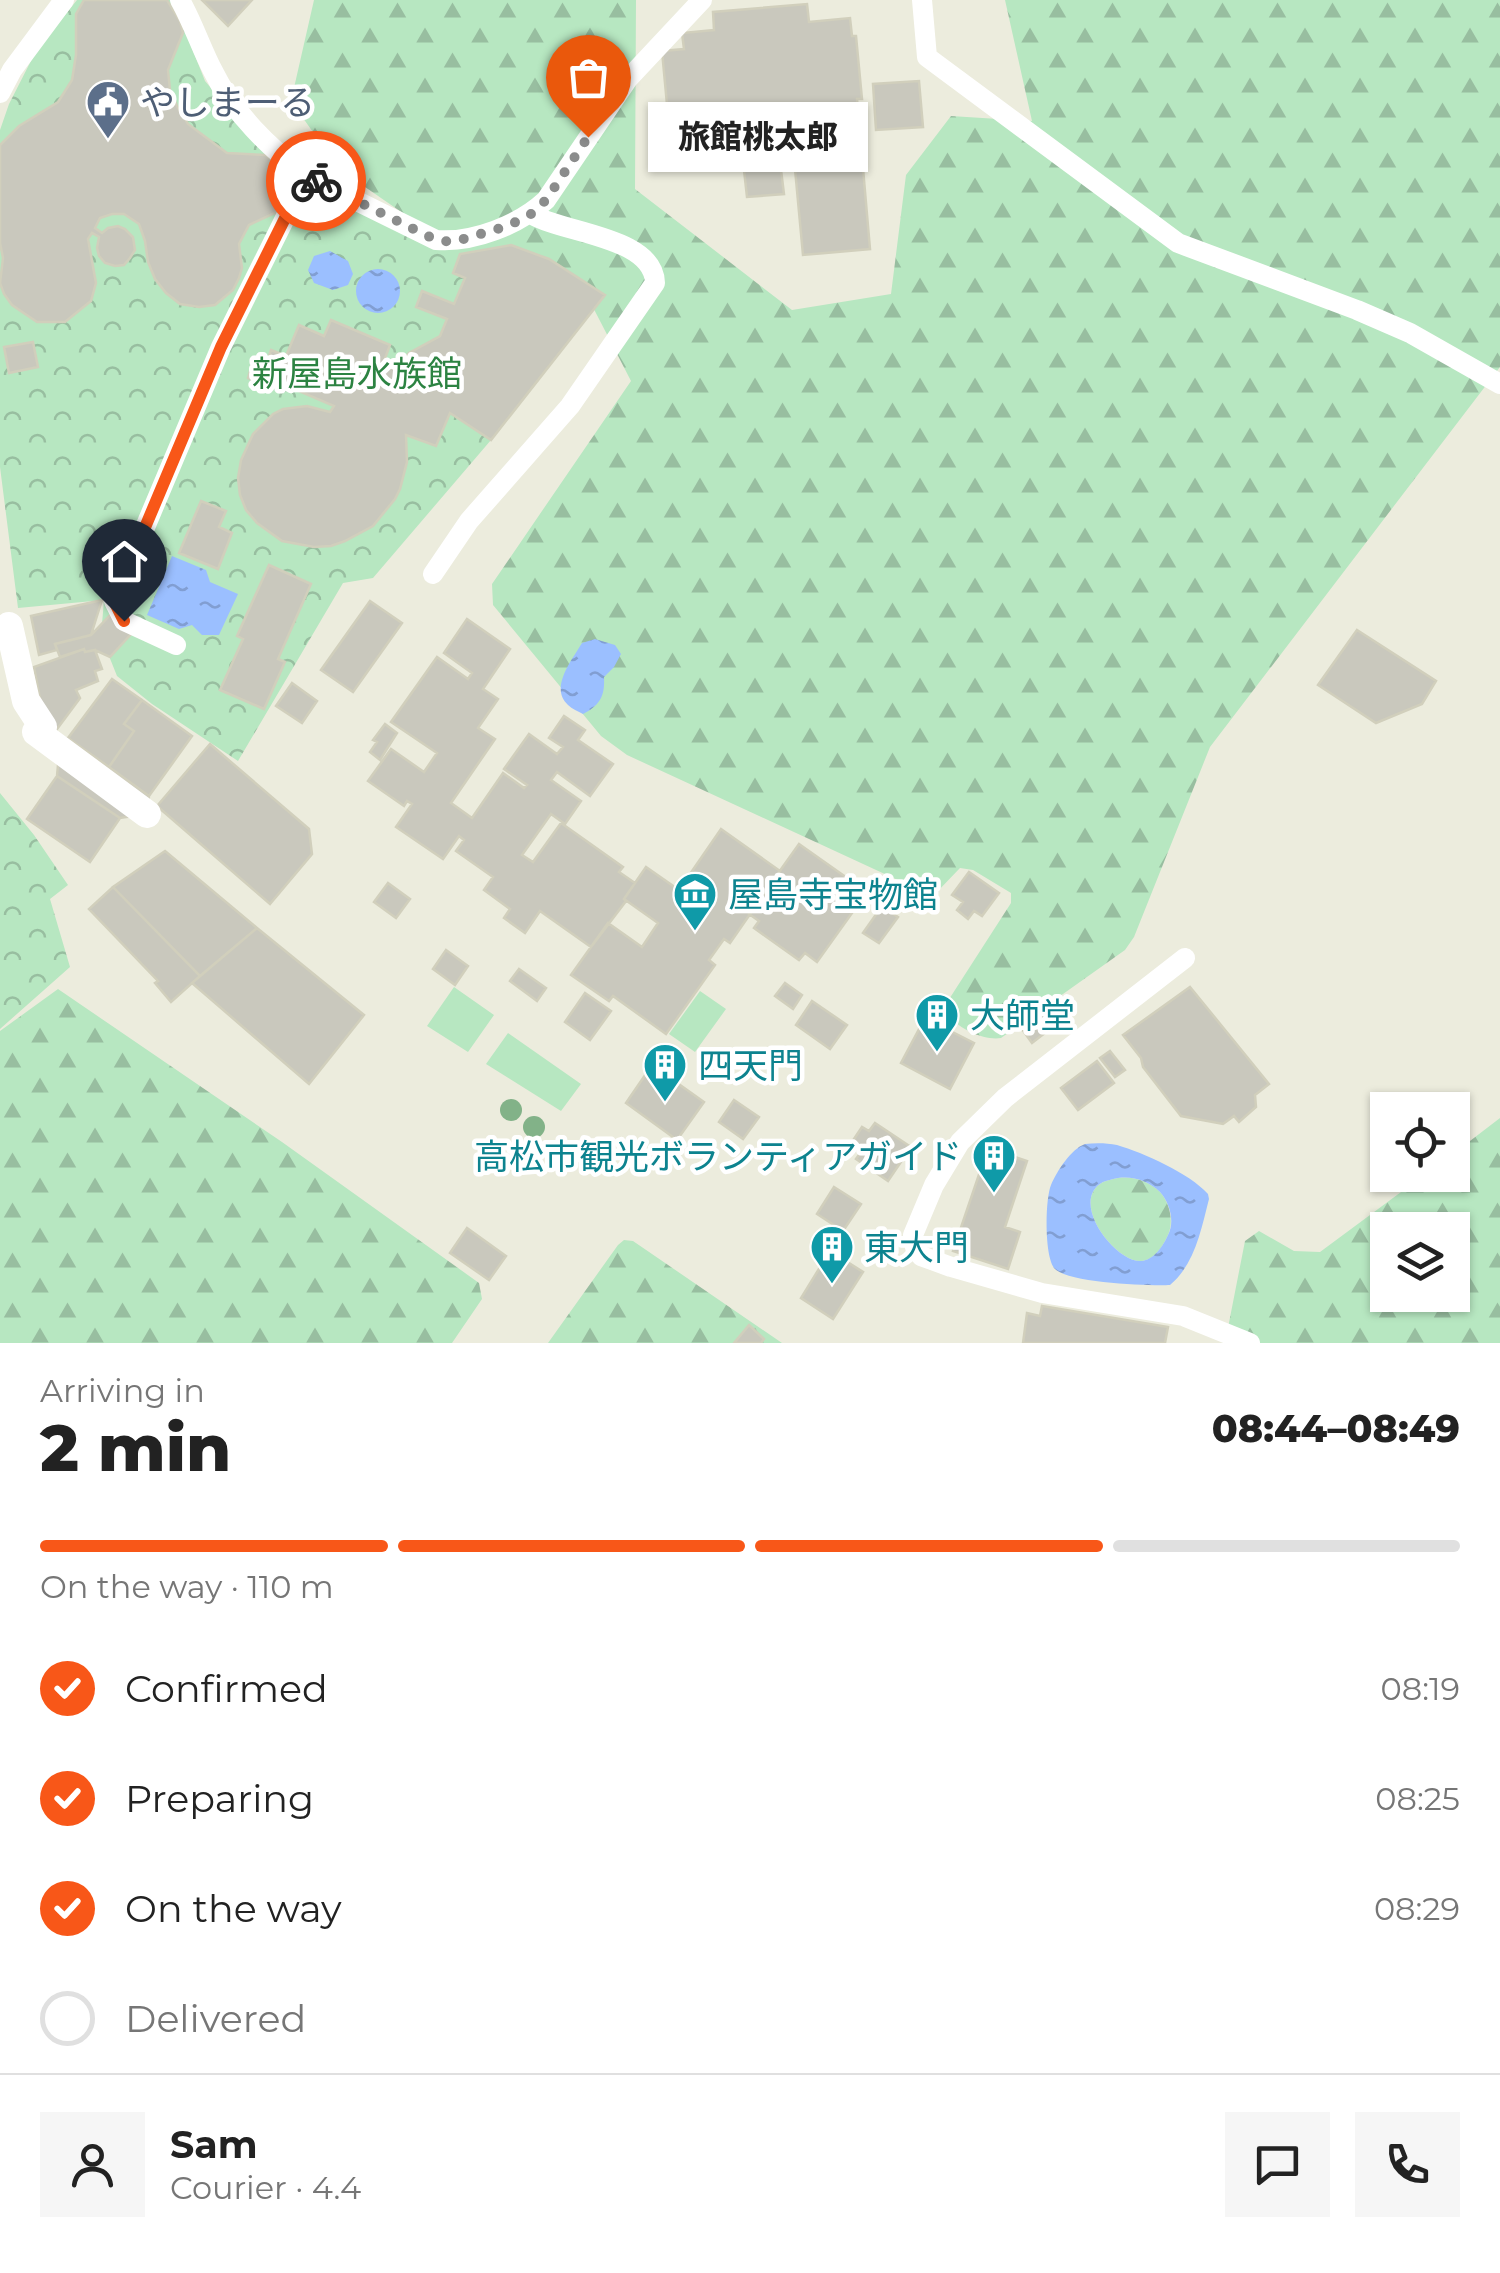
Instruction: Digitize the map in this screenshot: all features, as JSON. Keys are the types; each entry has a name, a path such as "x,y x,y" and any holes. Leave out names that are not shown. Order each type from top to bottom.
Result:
{"street":[{"path":"9,626 26,701 42,727 36,732 148,814"}],"lane":[{"path":"0,94 12,70 64,0"},
{"path":"180,0 232,104 267,143 306,176 436,240 453,242 508,226 531,214 546,200 628,79 702,0"},
{"path":"922,0 928,56 1178,244 1410,333 1500,384"},
{"path":"176,645 124,621 114,601 221,347 306,176"},
{"path":"433,574 469,520 570,406 655,283 650,266 630,250 531,214"},
{"path":"1185,958 978,1122 960,1142 934,1185 914,1235 915,1247 922,1256 950,1267 1042,1292 1183,1316 1250,1343"}],"green space":[{"name":"新屋島水族館","path":"77,0 173,0 205,81 262,148 300,180 297,186 311,193 321,191 439,250 493,238 549,259 605,295 491,440 373,578 343,583 238,761 117,676 101,636 104,600 18,608 0,467 0,130 36,51"},
{"path":"314,0 636,0 635,189 792,310 891,294 906,175 951,116 1032,121 1005,0 1500,0 1500,367 1210,747 1134,937 1125,950 1001,1038 976,1035 953,1020 944,1007 1011,903 1011,893 973,870 960,868 936,893 928,894 627,755 601,736 493,605 492,584 631,381 583,288 423,227 339,169 291,101"},
{"path":"0,793 68,885 50,899 70,967 0,1029"},
{"path":"454,987 494,1015 468,1052 427,1026"},
{"path":"58,989 479,1283 482,1299 452,1343 0,1343 0,1031"},
{"path":"700,991 726,1009 695,1052 669,1034"},
{"path":"508,1033 581,1084 561,1111 486,1064"},
{"path":"1500,1118 1500,1343 1225,1343 1245,1241 1259,1231 1294,1251 1320,1252 1370,1215 1370,1312 1470,1312 1470,1212 1374,1212 1401,1192 1470,1192 1470,1141"},
{"path":"1118,1178 1151,1185 1169,1207 1168,1235 1158,1252 1146,1260 1130,1259 1119,1252 1093,1216 1094,1191 1103,1182"},
{"path":"624,1240 633,1241 782,1343 548,1343"}],"water":[{"path":"330,251 348,261 353,274 348,285 333,290 314,283 308,270 314,256"},
{"path":"378,269 393,276 400,291 393,306 378,313 363,306 356,291 363,276"},
{"path":"172,556 206,570 210,582 238,594 219,635 202,635 192,625 179,629 147,615"},
{"path":"595,639 615,645 621,654 604,677 600,699 583,714 563,698 561,682 582,643"},
{"path":"1117,1145 1153,1158 1208,1194 1196,1246 1186,1267 1170,1285 1076,1278 1063,1274 1051,1263 1047,1241 1049,1192 1061,1167 1080,1147","holes":["1140,1180 1155,1188 1169,1207 1170,1230 1158,1252 1146,1260 1130,1259 1119,1252 1093,1216 1094,1191 1103,1182"]}],"building":[{"path":"84,0 167,0 183,33 168,70 170,90 188,124 227,153 266,155 285,172 289,189 279,211 249,225 239,244 239,278 233,290 215,305 180,304 166,293 148,262 139,224 124,214 100,218 95,228 102,233 118,226 125,229 133,237 135,250 124,265 105,263 97,248 99,237 92,233 88,239 96,283 91,301 65,322 37,322 12,305 4,294 0,283 0,145 19,126 58,102 72,80 76,14"},
{"path":"202,0 252,0 228,26"},
{"path":"807,4 809,22 850,18 852,36 856,36 862,99 857,99 870,249 803,255 795,169 781,170 784,194 747,197 742,152 672,158 662,51 684,49 682,33 714,30 713,12"},
{"path":"919,81 923,127 876,130 873,84"},
{"path":"511,245 549,259 605,295 491,440 450,413 436,446 406,435 407,462 395,499 373,526 331,546 282,541 257,523 246,510 238,478 253,434 283,409 307,406 330,412 334,406 276,381 271,389 248,378 252,364 265,368 271,350 286,356 299,325 324,336 331,320 390,345 384,361 397,367 409,353 440,336 447,319 416,307 422,291 454,304 465,278 453,273 460,254"},
{"path":"33,342 38,367 9,373 4,347"},
{"path":"201,501 226,511 219,527 232,533 218,569 179,553"},
{"path":"269,565 311,584 278,659 285,662 264,709 220,690 243,639 237,636"},
{"path":"102,600 91,635 55,644 57,650 39,655 31,616"},
{"path":"370,601 402,623 353,692 321,670"},
{"path":"113,612 133,632 110,657 84,649 60,657 55,644 91,635"},
{"path":"467,619 510,649 483,689 498,699 478,728 495,739 451,803 472,818 503,773 524,788 527,785 504,769 529,734 557,754 563,747 549,738 564,716 585,730 578,740 613,764 590,796 557,772 551,780 581,801 565,824 551,814 522,855 533,862 561,823 623,867 619,872 635,883 591,947 540,911 525,933 504,918 510,909 484,890 493,877 456,851 464,840 459,836 443,859 396,827 412,804 407,801 404,806 368,781 391,749 424,772 437,753 391,722 437,657 468,679 472,673 444,653"},
{"path":"1357,630 1436,681 1422,704 1376,723 1318,685"},
{"path":"84,649 95,650 102,669 95,671 98,681 76,690 80,698 57,729 41,704 34,667"},
{"path":"112,679 142,700 124,724 134,731 109,767 68,738"},
{"path":"292,683 317,701 302,723 276,706"},
{"path":"142,700 192,736 149,796 109,767 134,731 124,724"},
{"path":"385,724 397,733 380,760 370,752 377,742 373,740"},
{"path":"68,738 149,796 147,814 120,818 57,776 53,746"},
{"path":"210,744 309,829 312,854 270,904 157,806"},
{"path":"57,776 120,818 90,862 27,819"},
{"name":"屋島寺宝物館","path":"721,829 780,871 730,943 724,939 709,960 715,965 666,1034 613,996 609,1001 571,975 608,923 642,947 658,923 624,899 646,867 679,890"},
{"path":"799,844 867,892 817,962 805,953 799,960 754,928 759,921 749,914"},
{"path":"165,851 257,928 200,976 113,887"},
{"path":"969,872 999,893 982,916 974,911 968,919 957,910 963,902 952,895"},
{"path":"388,883 410,899 396,918 374,902"},
{"path":"113,887 200,976 171,1002 155,983 158,981 89,909"},
{"path":"882,906 898,917 879,943 863,933"},
{"path":"257,928 364,1015 309,1084 192,983"},
{"path":"446,950 468,966 455,985 433,969"},
{"path":"519,969 546,988 537,1001 510,981"},
{"path":"785,983 802,995 793,1009 775,996"},
{"path":"1190,987 1269,1084 1255,1095 1256,1107 1239,1122 1234,1116 1223,1124 1181,1116 1123,1035"},
{"path":"585,993 611,1011 590,1040 565,1022"},
{"path":"812,1001 847,1025 830,1049 796,1025"},
{"path":"1046,1004 1059,1022 1032,1043 1019,1025"},
{"name":"大師堂","path":"925,1018 974,1043 950,1089 901,1063"},
{"path":"1110,1051 1125,1070 1115,1077 1100,1058"},
{"path":"1097,1061 1114,1083 1078,1110 1061,1088"},
{"name":"四天門","path":"652,1065 704,1102 677,1140 626,1103"},
{"path":"734,1100 759,1117 743,1139 719,1122"},
{"path":"875,1123 911,1147 888,1181 856,1159 861,1152 850,1145 862,1127 869,1131"},
{"name":"高松市観光ボランティアガイド","path":"988,1148 1027,1161 1005,1227 1020,1232 1008,1269 953,1251"},
{"path":"834,1187 861,1204 843,1231 817,1214"},
{"path":"467,1228 506,1256 489,1280 450,1253"},
{"name":"東大門","path":"830,1251 863,1272 833,1319 801,1298"},
{"path":"1042,1306 1168,1327 1165,1343 1023,1343 1027,1313 1040,1316"},
{"path":"749,1325 764,1339 761,1343 734,1343"}],"way so far":[{"path":"316,181 436,240 453,242 508,226 531,214 546,200 588,137"}],"place":[{"name":"旅館桃太郎","path":"588,137"},
{"name":"やしまーる","path":"108,140"},
{"name":"屋島寺宝物館","path":"695,932"},
{"name":"大師堂","path":"937,1053"},
{"name":"四天門","path":"665,1103"},
{"name":"高松市観光ボランティアガイド","path":"994,1194"},
{"name":"東大門","path":"832,1285"}],"route":[{"path":"124,621 114,601 221,347 306,176 316,181"}]}
